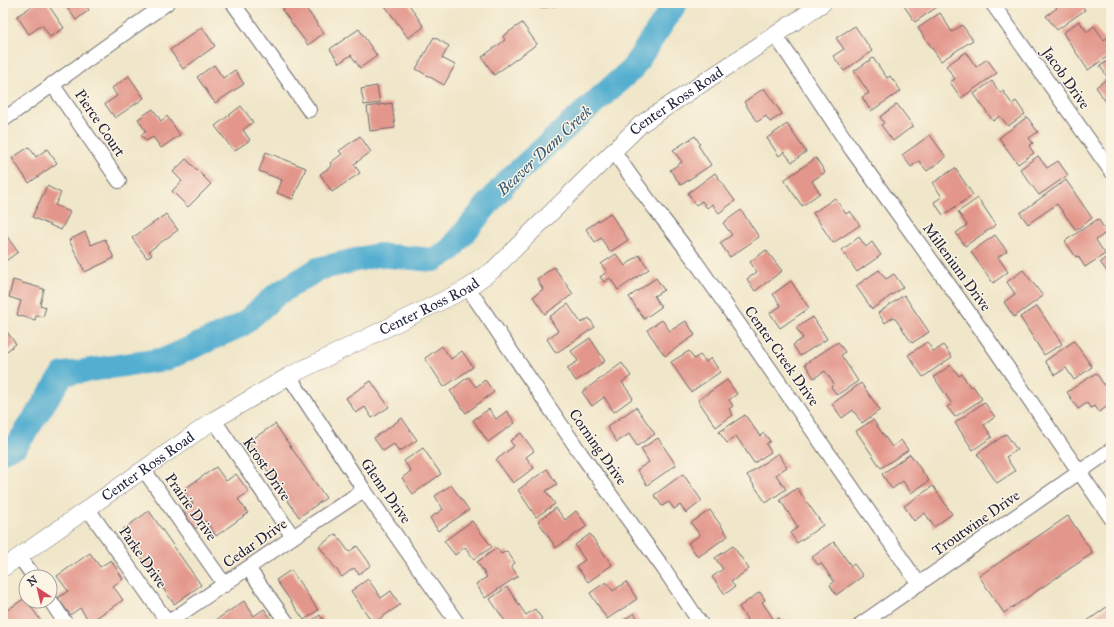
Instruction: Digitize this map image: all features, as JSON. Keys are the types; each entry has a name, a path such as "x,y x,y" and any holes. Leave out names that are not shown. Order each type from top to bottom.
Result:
{"street":[{"path":"3,120 167,3"},
{"path":"233,3 309,110"},
{"name":"Center Ross Road","path":"3,568 214,420 289,376 468,288 493,270 641,124 776,36 823,3"},
{"name":"Jacob Drive","path":"992,3 1111,171"},
{"name":"Millenium Drive","path":"776,36 852,150 985,335 1111,518"},
{"name":"Pierce Court","path":"52,84 119,181"},
{"name":"Center Creek Drive","path":"614,151 624,168 699,266 919,584"},
{"name":"Corning Drive","path":"468,288 581,454 701,624"},
{"name":"Glenn Drive","path":"289,376 364,490 458,624"},
{"name":"Krost Drive","path":"214,420 293,537"},
{"name":"Troutwine Drive","path":"861,624 1111,450"},
{"name":"Prairie Drive","path":"144,470 225,584"},
{"name":"Cedar Drive","path":"168,624 293,537 364,490"},
{"name":"Parke Drive","path":"88,509 168,624"},
{"path":"20,556 29,569"},
{"path":"248,568 288,624"},
{"path":"56,609 66,624"}],"building":[{"path":"37,3 47,3 64,28 50,37 42,25 29,34 17,16"},
{"path":"64,3 84,3 89,10 76,20"},
{"path":"291,3 302,3 324,33 308,45 282,10"},
{"path":"383,3 408,3 424,27 408,38"},
{"path":"540,3 561,3 561,5 540,8"},
{"path":"902,3 943,3 915,22"},
{"path":"1053,3 1080,3 1085,10 1057,30 1046,16 1057,8"},
{"path":"940,13 952,32 962,25 973,40 941,61 918,28"},
{"path":"1079,21 1087,32 1094,26 1104,40 1108,37 1111,42 1111,54 1088,70 1063,33"},
{"path":"522,23 537,44 494,75 482,57 505,40 503,36"},
{"path":"855,26 872,51 844,71 833,56 844,49 836,38"},
{"path":"202,27 215,46 183,69 170,50"},
{"path":"359,29 377,56 360,68 351,55 339,63 330,49"},
{"path":"434,37 449,46 442,58 455,65 444,85 416,69"},
{"path":"966,52 976,67 987,59 997,73 961,98 950,82 955,79 946,66"},
{"path":"873,58 887,78 890,76 901,91 871,111 862,97 869,93 854,71"},
{"path":"1111,59 1111,99 1106,102 1096,87 1108,78 1100,66"},
{"path":"214,65 223,78 235,70 244,84 215,103 197,77"},
{"path":"129,76 144,98 115,118 105,104 117,96 112,88"},
{"path":"992,81 1000,93 1003,91 1012,104 1016,101 1025,114 1008,126 1000,116 993,121 974,94"},
{"path":"377,86 380,103 364,105 361,89"},
{"path":"764,88 782,114 770,122 766,116 757,122 744,102"},
{"path":"392,103 395,128 370,131 367,107"},
{"path":"897,104 913,126 893,141 881,125 884,123 880,117"},
{"path":"241,106 253,122 243,130 250,140 234,151 215,126"},
{"path":"153,109 161,121 167,116 180,135 161,148 153,137 146,141 141,135 146,132 138,119"},
{"path":"1027,117 1038,132 1029,138 1033,143 1029,146 1034,153 1018,164 999,138"},
{"path":"787,124 806,152 792,162 784,152 779,156 767,138"},
{"path":"930,135 946,157 927,171 919,161 911,167 902,155"},
{"path":"360,136 371,152 354,164 360,173 332,192 320,174 332,166 330,163 342,154 339,151"},
{"path":"695,136 700,144 698,145 711,165 681,185 670,170 682,162 673,150"},
{"path":"29,147 36,157 47,149 57,163 29,183 12,158"},
{"path":"266,152 306,168 293,199 277,193 282,180 259,171"},
{"path":"1038,156 1047,168 1058,161 1068,175 1039,195 1020,169"},
{"path":"816,158 825,172 812,181 820,193 802,206 784,180"},
{"path":"186,159 211,184 188,207 172,191 182,181 173,172"},
{"path":"955,168 973,195 943,215 934,202 942,197 933,183"},
{"path":"715,173 735,201 719,213 712,204 707,208 702,201 696,205 688,193"},
{"path":"1066,180 1092,218 1076,230 1057,204 1028,224 1020,213"},
{"path":"47,186 61,193 55,205 70,212 61,230 32,217"},
{"path":"835,198 846,214 850,211 860,225 833,243 813,213"},
{"path":"978,198 996,225 965,246 956,233 967,225 958,212"},
{"path":"741,210 759,237 730,257 720,243 732,235 723,223"},
{"path":"610,213 628,240 610,252 601,238 595,242 586,229"},
{"path":"166,214 178,230 149,251 152,255 147,258 132,238"},
{"path":"1098,219 1107,232 1096,240 1105,254 1085,267 1065,241"},
{"path":"3,231 18,252 3,263"},
{"path":"85,232 91,245 105,239 114,258 85,272 69,240"},
{"path":"995,235 1007,251 998,257 1008,272 993,283 971,252"},
{"path":"859,237 866,247 872,242 881,255 857,272 842,250"},
{"path":"766,250 782,271 755,291 747,279 757,272 750,262"},
{"path":"616,254 625,266 639,255 649,269 618,290 610,278 604,282 600,277 607,272 601,264"},
{"path":"1111,254 1111,277 1100,262"},
{"path":"554,267 573,294 545,314 533,297 543,289 537,279"},
{"path":"879,270 886,279 894,274 903,287 872,309 856,286"},
{"path":"1023,270 1043,296 1014,317 1004,302 1015,294 1007,282"},
{"path":"656,278 664,290 654,296 661,307 644,319 629,297"},
{"path":"13,280 44,289 40,305 46,307 43,317 36,315 35,320 17,315 21,301 9,297"},
{"path":"791,281 809,308 780,328 770,313 781,306 773,294"},
{"path":"904,295 929,332 912,343 894,317 885,323 878,313"},
{"path":"568,304 581,323 589,318 595,327 556,353 547,339 558,331 549,317"},
{"path":"1037,306 1062,344 1044,355 1020,317"},
{"path":"813,317 827,339 800,356 793,345 803,338 796,328"},
{"path":"662,320 670,331 686,321 695,335 665,356 647,330"},
{"path":"4,328 16,344 3,354 3,329"},
{"path":"590,338 605,361 576,381 567,368 578,361 571,351"},
{"path":"1074,341 1092,367 1074,380 1066,368 1055,375 1045,361"},
{"path":"838,342 845,352 841,355 858,381 837,395 831,387 834,384 825,371 814,378 805,364"},
{"path":"927,342 934,352 943,345 952,357 923,377 908,355"},
{"path":"442,346 451,359 462,351 473,367 444,387 425,358"},
{"path":"689,351 694,359 700,355 706,362 711,358 720,372 691,392 671,362"},
{"path":"622,363 631,376 622,382 633,398 614,412 604,397 592,406 582,392"},
{"path":"951,365 959,376 962,374 970,387 973,386 982,399 955,417 947,407 952,404 934,377"},
{"path":"1096,373 1111,395 1111,404 1099,412 1095,406 1090,408 1087,403 1078,409 1067,392"},
{"path":"468,377 476,387 485,380 494,392 466,413 450,391"},
{"path":"727,380 737,394 729,400 733,406 729,409 733,415 716,427 698,400"},
{"path":"371,381 389,407 372,418 365,407 356,413 346,398"},
{"path":"861,383 880,410 862,423 853,410 842,418 832,404"},
{"path":"984,402 995,417 984,425 992,437 973,450 955,423"},
{"path":"636,407 655,434 637,446 629,434 617,442 607,427"},
{"path":"489,409 496,419 507,411 515,423 488,442 473,420"},
{"path":"745,415 760,436 764,433 770,441 766,444 771,452 754,463 736,436 727,443 719,432"},
{"path":"402,418 417,440 399,452 394,444 383,451 374,438"},
{"path":"873,420 892,447 901,440 908,450 881,468 856,431"},
{"path":"275,424 326,498 299,517 248,442"},
{"path":"521,433 534,451 526,457 534,468 513,483 496,460 514,446 510,441"},
{"path":"1006,434 1017,450 1006,457 1015,471 997,483 977,454"},
{"path":"658,438 676,465 647,485 637,470 649,462 641,449"},
{"path":"423,448 441,474 413,494 402,478 411,471 404,461"},
{"path":"778,453 787,467 776,475 786,489 766,503 747,475"},
{"path":"910,454 929,481 911,493 903,481 892,489 882,474"},
{"path":"216,467 226,481 236,474 249,492 238,499 248,513 216,536 206,521 195,529 183,511 193,504 183,490"},
{"path":"547,469 557,484 546,491 555,504 536,517 518,490"},
{"path":"683,474 702,501 686,513 680,505 674,509 669,502 662,506 654,495"},
{"path":"451,485 469,510 438,531 430,518 443,509 435,496"},
{"path":"933,486 952,514 934,527 925,513 914,521 904,506"},
{"path":"797,488 823,525 797,543 790,533 798,527 780,500"},
{"path":"556,508 565,520 576,511 587,526 556,548 538,521"},
{"path":"710,510 728,536 698,557 688,543 700,535 691,523"},
{"path":"149,511 201,585 174,604 122,530"},
{"path":"1068,516 1093,553 1004,613 979,576"},
{"path":"472,521 492,547 474,559 465,547 455,555 444,541"},
{"path":"336,534 349,552 357,546 371,565 359,574 354,568 342,577 319,546"},
{"path":"590,534 612,565 588,582 576,566 585,560 575,545"},
{"path":"834,542 851,566 854,564 863,576 836,595 830,585 834,582 821,563 818,565 812,557"},
{"path":"733,546 749,569 731,582 735,587 725,594 712,577 723,569 715,558"},
{"path":"497,548 501,554 507,551 515,563 511,566 518,576 485,598 476,584 487,577 477,562"},
{"path":"90,553 100,567 111,560 123,579 113,586 123,600 90,622 80,608 70,615 58,598 68,591 58,575"},
{"path":"291,570 318,610 304,620 276,580"},
{"path":"368,579 381,598 391,591 400,605 373,623 351,591"},
{"path":"606,582 613,591 626,582 637,599 607,619 590,593"},
{"path":"507,587 526,615 535,609 542,619 534,624 507,624 490,599"},
{"path":"760,592 765,600 762,602 775,621 779,618 784,624 745,624 744,622 747,619 739,607"},
{"path":"244,601 254,616 264,609 275,624 210,624"},
{"path":"18,603 18,609 33,609 43,624 3,624 3,613"},
{"path":"1111,604 1111,622 1108,624 1083,624"},
{"path":"634,613 641,624 618,624"},
{"path":"320,615 326,624 306,624"}],"waterway":[{"name":"Beaver Dam Creek","path":"3,451 17,445 63,374 166,359 242,325 276,295 318,269 377,255 434,260 450,250 507,181 632,69 676,3"}]}
